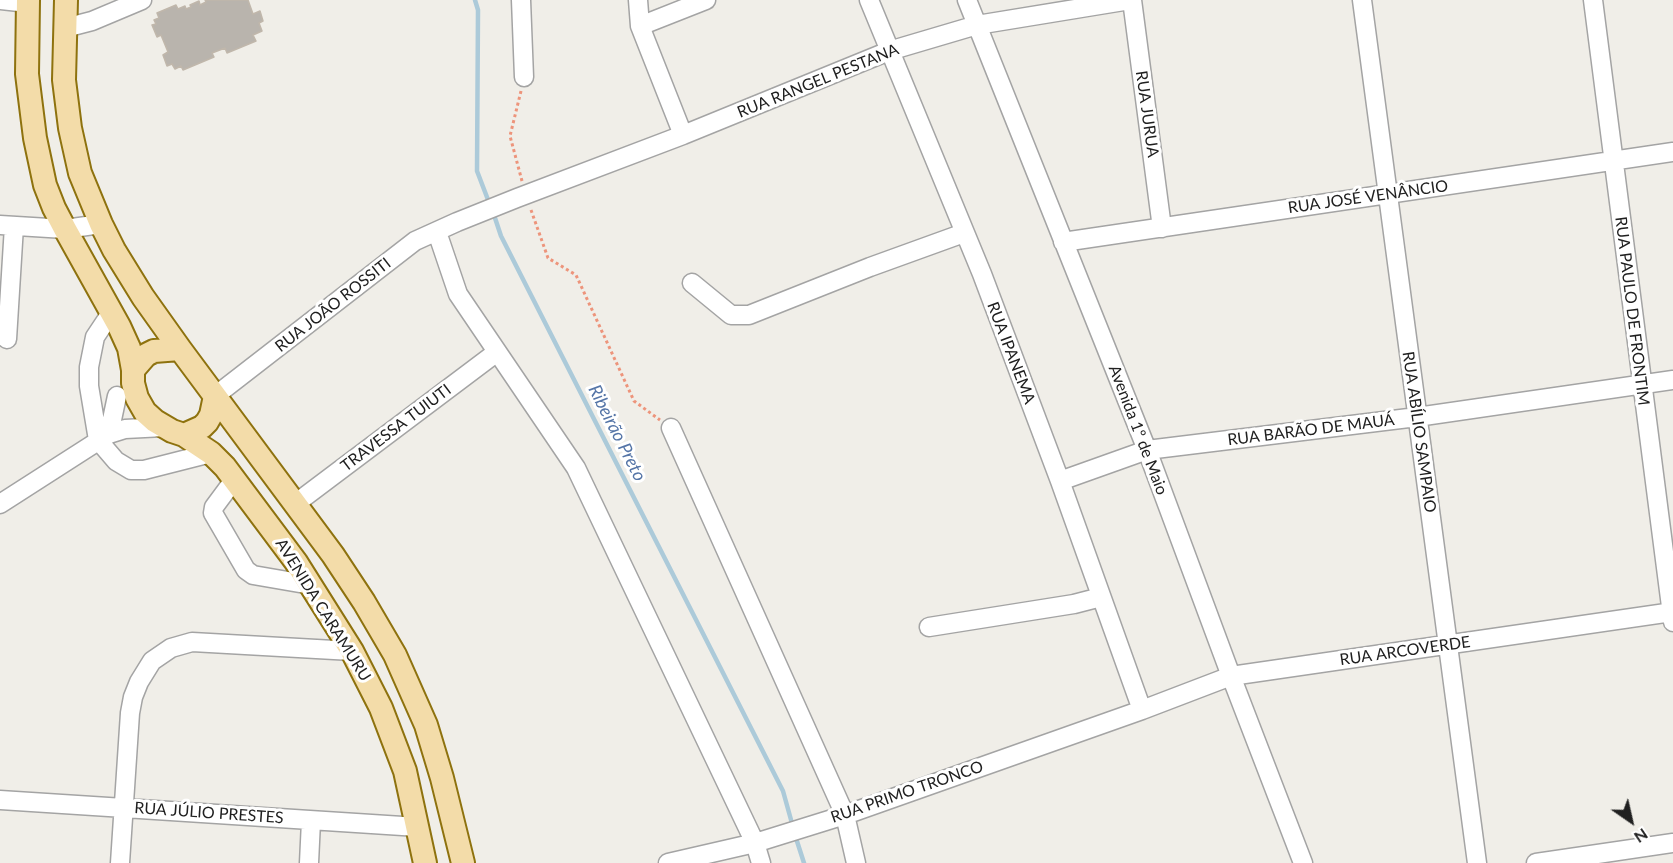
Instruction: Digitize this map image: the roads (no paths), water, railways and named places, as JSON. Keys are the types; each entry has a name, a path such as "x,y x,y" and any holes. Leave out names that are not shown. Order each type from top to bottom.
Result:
{"main road":[{"name":"AVENIDA CARAMURU","path":"66,0 64,80 70,128 80,173 101,224 143,297 333,555 395,655 426,725 464,863"},
{"name":"AVENIDA CARAMURU","path":"28,1 27,74 35,138 45,185 54,208 129,348 137,398 145,412 211,453 234,480 296,562 352,651 381,708 405,771 425,863"},
{"path":"133,370 146,355 154,351 180,349"},
{"path":"174,431 202,426 207,422 215,396"}],"street":[{"path":"1,0 28,1"},
{"path":"65,28 92,21 142,0"},
{"path":"521,0 524,78"},
{"path":"638,0 640,26 683,135"},
{"path":"640,26 706,0"},
{"name":"RUA IPANEMA","path":"869,0 982,274 1060,481 1142,710"},
{"name":"Avenida 1º de Maio","path":"967,0 1147,450 1303,863"},
{"name":"RUA RANGEL PESTANA","path":"457,222 683,135 889,51 977,25 1131,0"},
{"name":"RUA JURUA","path":"1131,0 1162,228"},
{"name":"RUA ABÍLIO SAMPAIO","path":"1362,0 1477,863"},
{"name":"RUA PAULO DE FRONTIM","path":"1593,0 1672,615"},
{"name":"RUA JOSÉ VENÂNCIO","path":"1063,242 1673,152"},
{"name":"RUA JOÃO ROSSITI","path":"215,396 415,241 457,222"},
{"path":"7,339 7,226 65,229 101,224"},
{"path":"436,232 458,294 576,468 763,841 761,863"},
{"path":"692,283 731,315 748,315 964,233"},
{"path":"111,313 95,337 89,367 89,386 104,437 116,461 131,470 144,470 211,453"},
{"name":"TRAVESSA TUIUTI","path":"295,504 497,352"},
{"name":"RUA BARÃO DE MAUÁ","path":"1060,481 1147,450 1417,417 1673,380"},
{"path":"104,437 117,396"},
{"path":"671,428 845,815 856,863"},
{"path":"0,504 104,437 125,429 174,431"},
{"path":"234,480 214,507 213,513 246,570 253,575 311,585"},
{"path":"929,627 1074,604 1101,597"},
{"name":"RUA ARCOVERDE","path":"1142,710 1231,676 1672,615"},
{"path":"120,863 130,713 139,682 152,661 171,648 192,642 352,651"},
{"name":"RUA PRIMO TRONCO","path":"669,863 763,841 845,815 1142,710"},
{"name":"RUA JÚLIO PRESTES","path":"0,801 418,827"},
{"path":"309,863 311,821"},
{"path":"1536,863 1673,843"}],"waterway":[{"name":"Ribeirão Preto","path":"475,0 478,10 477,171 490,205"},
{"name":"Ribeirão Preto","path":"493,212 501,236 783,791 793,827"},
{"name":"Ribeirão Preto","path":"795,835 804,863"}]}
